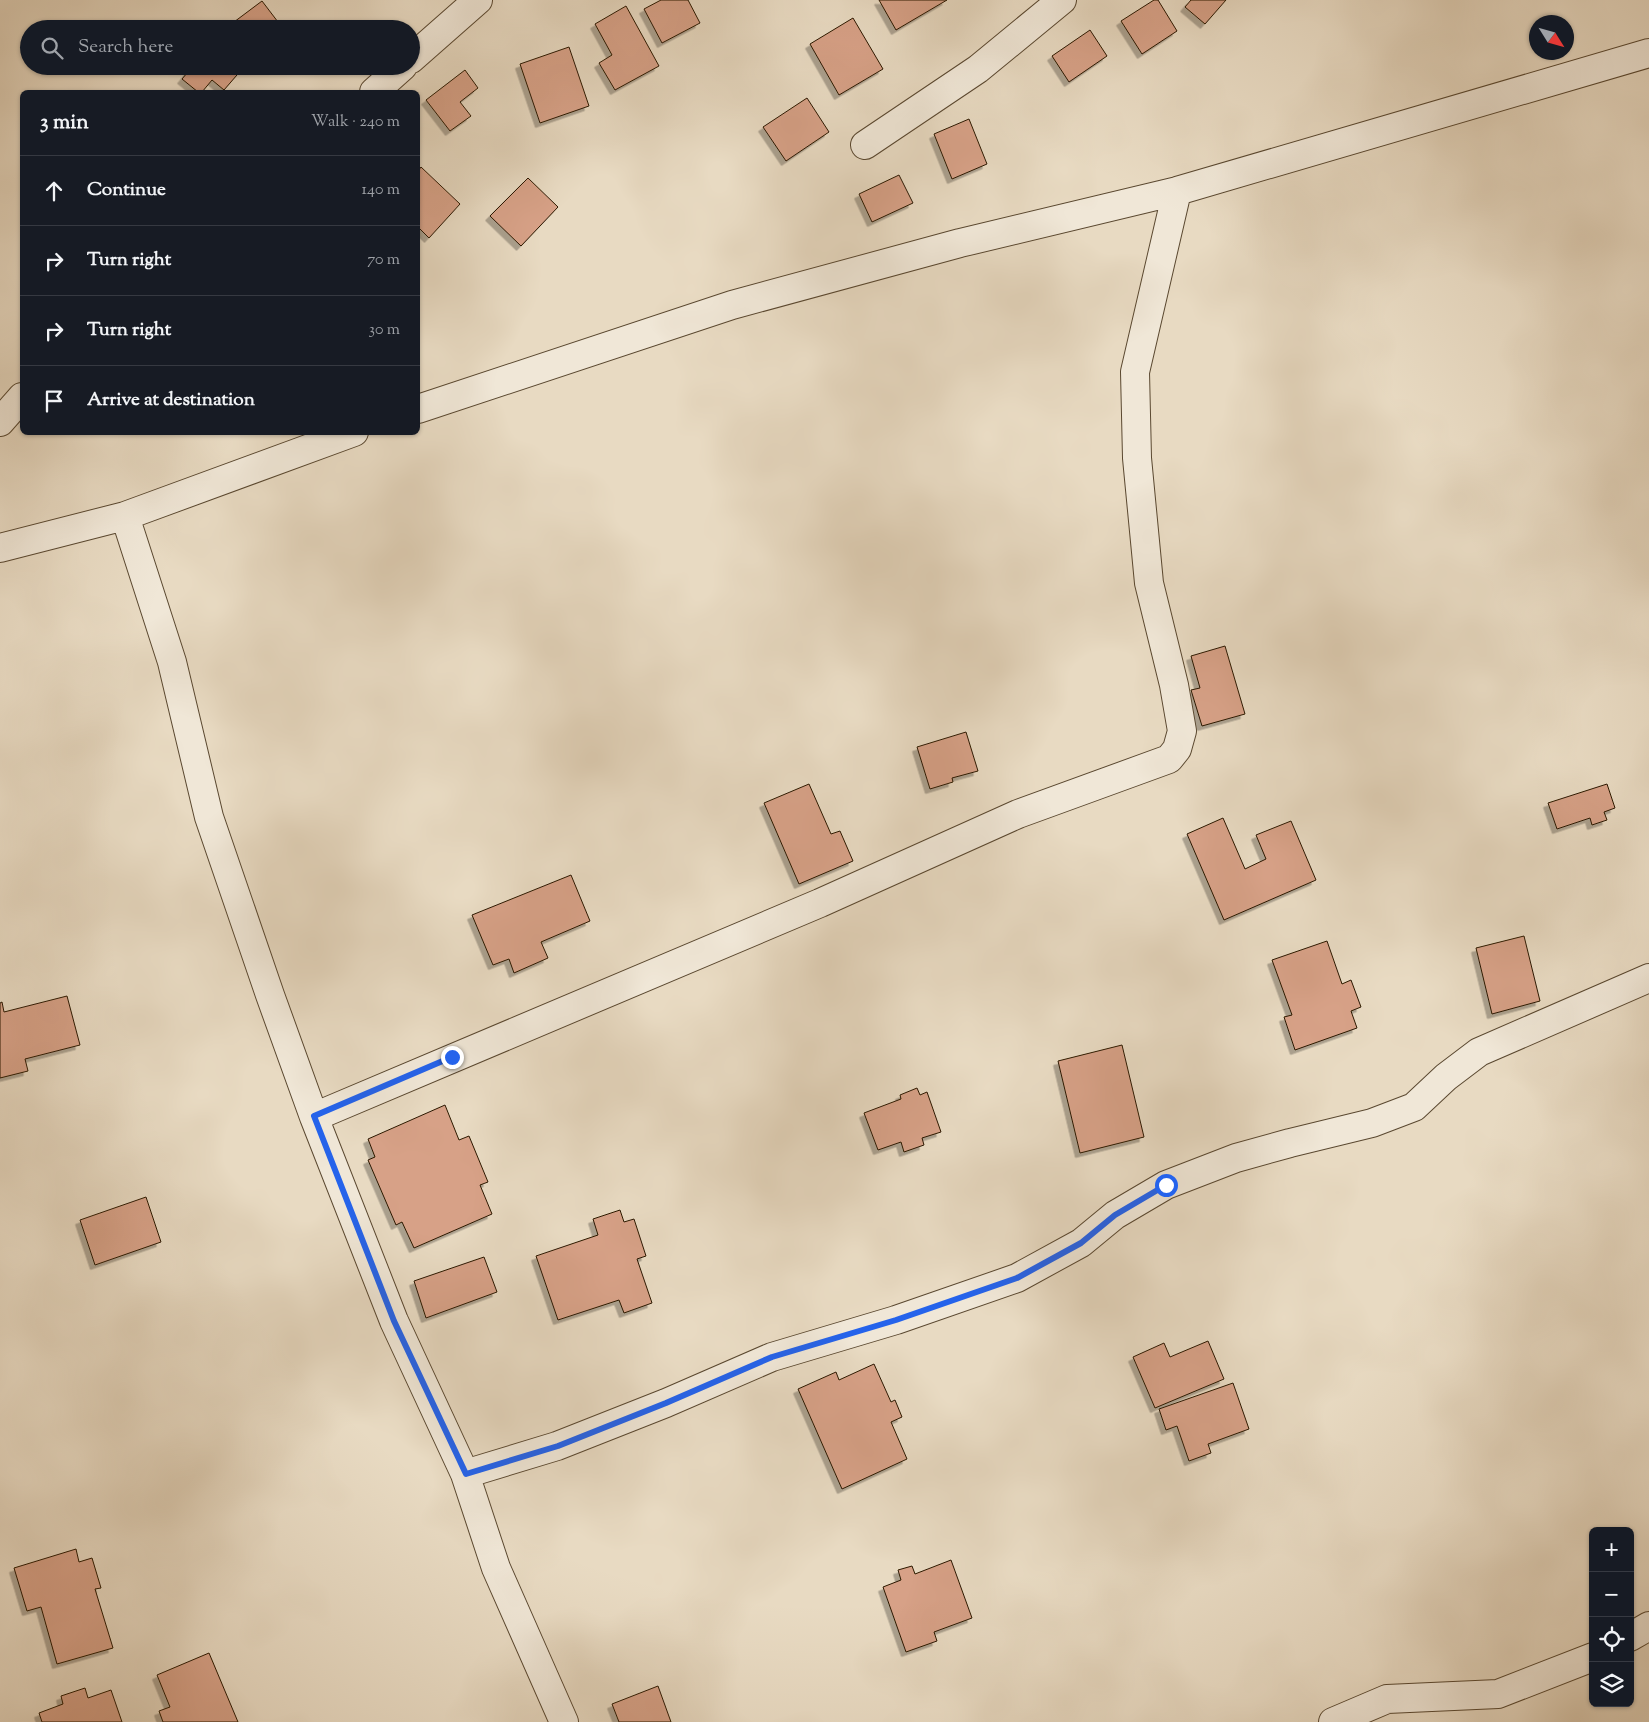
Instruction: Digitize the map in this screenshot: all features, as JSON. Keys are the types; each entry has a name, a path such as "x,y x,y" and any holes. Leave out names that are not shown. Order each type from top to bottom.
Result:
{"street":[{"path":"420,51 478,0"},
{"path":"865,145 978,69 1062,0"},
{"path":"420,408 732,305 960,243 1177,191 1649,52"},
{"path":"376,90 393,75"},
{"path":"314,1116 820,903 1018,814 1169,758 1177,749 1182,731 1174,686 1149,583 1137,458 1135,372 1177,191"},
{"path":"0,422 20,399"},
{"path":"0,548 125,516 346,435"},
{"path":"125,516 172,662 209,817 314,1116 394,1321 466,1474 496,1568 564,1722"},
{"path":"466,1474 558,1446 666,1403 772,1357 896,1320 1017,1278 1081,1243 1115,1215 1166,1185 1236,1158 1372,1123 1414,1107 1446,1077 1479,1052 1649,978"},
{"path":"1634,1635 1649,1626"},
{"path":"1333,1722 1387,1700 1498,1694 1589,1659"}],"building":[{"path":"661,0 688,0 700,23 662,43 644,9"},
{"path":"879,0 947,0 896,30"},
{"path":"1154,0 1158,0 1177,31 1142,54 1121,21"},
{"path":"1191,0 1226,0 1205,24 1185,7"},
{"path":"262,1 276,20 237,20"},
{"path":"626,6 659,66 615,90 599,63 612,55 595,24"},
{"path":"853,18 883,69 839,95 810,44"},
{"path":"1090,30 1107,56 1069,82 1052,56"},
{"path":"569,47 589,106 540,123 520,64"},
{"path":"465,70 478,88 460,102 471,116 450,131 426,100"},
{"path":"185,75 237,75 224,90 212,80 204,90 196,90 182,79"},
{"path":"807,98 829,132 786,161 763,127"},
{"path":"969,119 987,164 952,179 934,134"},
{"path":"421,167 460,204 429,238 420,229"},
{"path":"899,175 913,203 872,222 859,194"},
{"path":"528,178 558,207 521,246 490,216"},
{"path":"1225,646 1245,714 1202,726 1191,690 1200,688 1191,656"},
{"path":"966,732 978,771 952,778 953,782 930,789 917,747"},
{"path":"809,784 831,834 840,831 853,861 799,884 764,803"},
{"path":"1607,784 1615,808 1604,812 1607,820 1592,825 1590,818 1557,829 1548,803"},
{"path":"1223,818 1245,869 1266,859 1256,835 1291,821 1316,880 1224,920 1187,834"},
{"path":"571,875 590,921 541,942 548,958 514,973 509,959 493,965 472,915"},
{"path":"1524,936 1540,1001 1492,1014 1476,948"},
{"path":"1327,941 1342,984 1351,980 1361,1007 1351,1011 1357,1028 1295,1050 1284,1017 1292,1015 1272,960"},
{"path":"67,996 80,1045 25,1059 28,1071 0,1078 0,1003 2,1002 4,1012"},
{"path":"1122,1045 1144,1137 1080,1153 1058,1061"},
{"path":"917,1088 920,1095 927,1092 941,1132 922,1138 924,1145 904,1152 901,1142 878,1150 864,1113 901,1099 900,1095"},
{"path":"445,1105 459,1140 469,1136 488,1182 480,1185 492,1214 414,1248 402,1222 396,1225 368,1160 375,1157 368,1139"},
{"path":"146,1197 161,1242 95,1265 80,1220"},
{"path":"620,1210 624,1222 634,1219 646,1256 637,1259 652,1303 624,1313 619,1300 558,1320 536,1256 598,1235 593,1219"},
{"path":"484,1257 497,1292 426,1318 414,1281"},
{"path":"1208,1341 1224,1379 1155,1408 1133,1357 1164,1343 1170,1357"},
{"path":"874,1364 891,1402 895,1400 902,1417 891,1422 907,1459 842,1489 798,1389 836,1372 839,1380"},
{"path":"1233,1383 1249,1429 1208,1444 1211,1453 1189,1461 1177,1426 1166,1430 1159,1409"},
{"path":"76,1549 79,1562 92,1558 101,1588 95,1589 113,1648 57,1664 41,1607 27,1611 14,1568"},
{"path":"951,1560 972,1618 934,1632 937,1641 906,1652 883,1587 901,1580 898,1570 912,1566 915,1574"},
{"path":"209,1653 238,1722 163,1722 159,1711 170,1707 157,1675"},
{"path":"658,1686 671,1722 619,1722 612,1704"},
{"path":"85,1688 88,1698 111,1690 122,1722 42,1722 39,1713 63,1704 61,1696"}],"route":[{"path":"452,1057 314,1116 394,1321 466,1474 558,1446 666,1403 772,1357 896,1320 1017,1278 1081,1243 1115,1215 1166,1185"}]}
